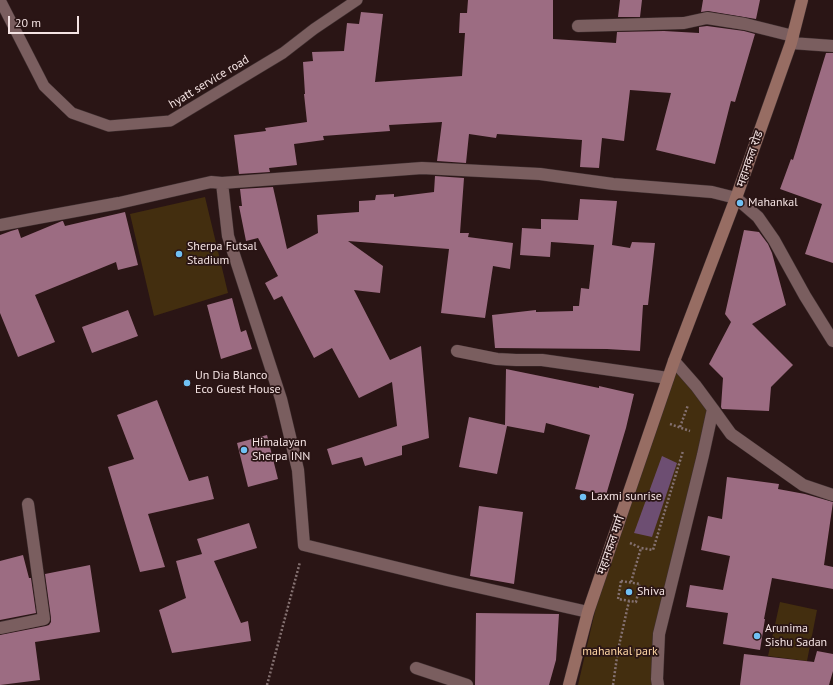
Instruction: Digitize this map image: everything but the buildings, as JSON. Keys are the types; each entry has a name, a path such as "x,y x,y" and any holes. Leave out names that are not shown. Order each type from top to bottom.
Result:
{"main road":[{"name":"महानकल रोड","path":"674,361 736,198 792,40 802,0"},
{"name":"महानकल मार्ग","path":"569,685 588,612 674,361"}],"street":[{"path":"578,26 684,23 707,18 745,24 792,40 833,46"},
{"path":"0,225 119,203 211,182 222,183 422,168 540,174 613,184 712,192 736,198 758,217 774,240 805,296 833,341"},
{"path":"222,183 228,236 281,399 298,470 304,545 588,612"},
{"path":"456,351 497,359 542,360 668,378"},
{"path":"674,361 696,386 731,434 802,485 833,495"},
{"path":"658,685 659,634 703,455 712,409"},
{"path":"0,628 44,619 28,504"},
{"path":"416,668 467,685"}],"lane":[{"name":"hyatt service road","path":"0,0 44,86 72,113 109,126 170,121 283,54 314,29 357,0"}],"path":[{"path":"670,424 690,430 687,438"},
{"path":"627,542 641,548 653,550 685,445"},
{"path":"267,685 304,545"},
{"path":"631,582 641,548"},
{"path":"621,581 640,584 636,602 629,601 618,599 621,581"},
{"path":"613,685 618,650 629,601"}],"green space":[{"name":"Sherpa Futsal Stadium","path":"205,197 228,293 154,316 130,214"},
{"name":"mahankal park","path":"675,368 710,406 655,685 578,685 602,581"},
{"path":"780,602 817,610 807,661 768,656"}],"shaded area":[{"path":"662,456 677,463 652,537 634,533"}],"place":[{"name":"Mahankal","path":"740,203"},
{"name":"Sherpa Futsal Stadium","path":"179,254"},
{"name":"Un Dia Blanco Eco Guest House","path":"187,383"},
{"name":"Himalayan Sherpa INN","path":"244,450"},
{"name":"Laxmi sunrise","path":"583,497"},
{"name":"Shiva","path":"629,592"},
{"name":"Arunima Sishu Sadan","path":"757,636"}]}
